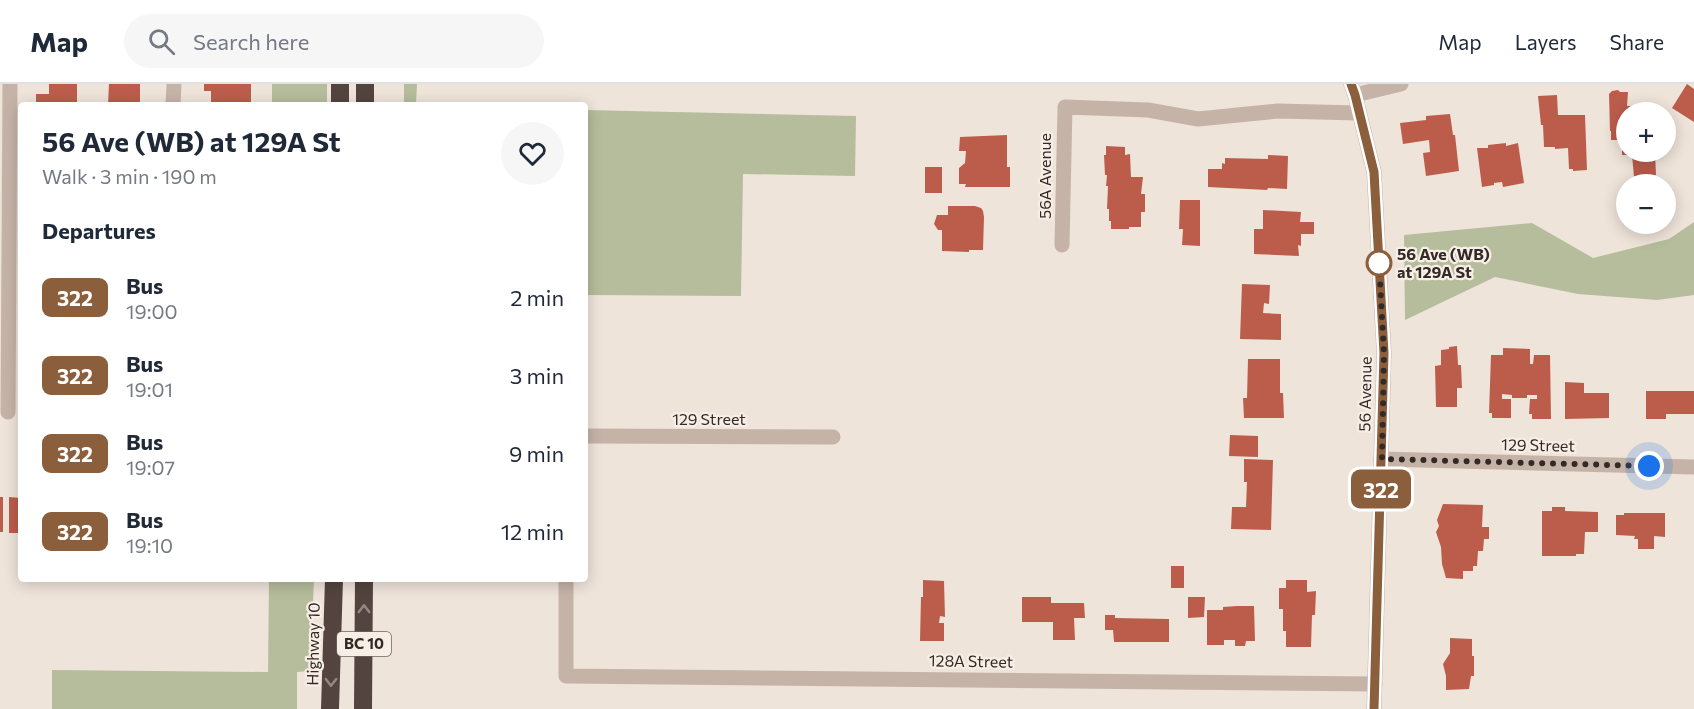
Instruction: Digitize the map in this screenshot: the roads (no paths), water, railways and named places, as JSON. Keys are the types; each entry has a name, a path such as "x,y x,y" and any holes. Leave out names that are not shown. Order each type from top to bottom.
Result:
{"highway":[{"path":"340,84 340,102"},
{"path":"365,84 365,102"},
{"name":"Highway 10","path":"330,709 334,582"},
{"name":"BC 10","path":"363,709 364,582"}],"street":[{"path":"10,84 10,412"},
{"path":"173,102 174,84"},
{"path":"1353,89 1401,84"},
{"name":"56 Avenue","path":"1353,89 1374,172 1384,353 1374,709"},
{"name":"56A Avenue","path":"1062,245 1065,107 1148,110 1198,119 1278,111 1359,112"},
{"name":"129 Street","path":"588,436 833,437"},
{"name":"129 Street","path":"1382,459 1694,467"},
{"name":"128A Street","path":"566,582 566,676 1375,684"}],"place":[{"name":"56 Ave (WB) at 129A St","path":"1379,263"}]}
